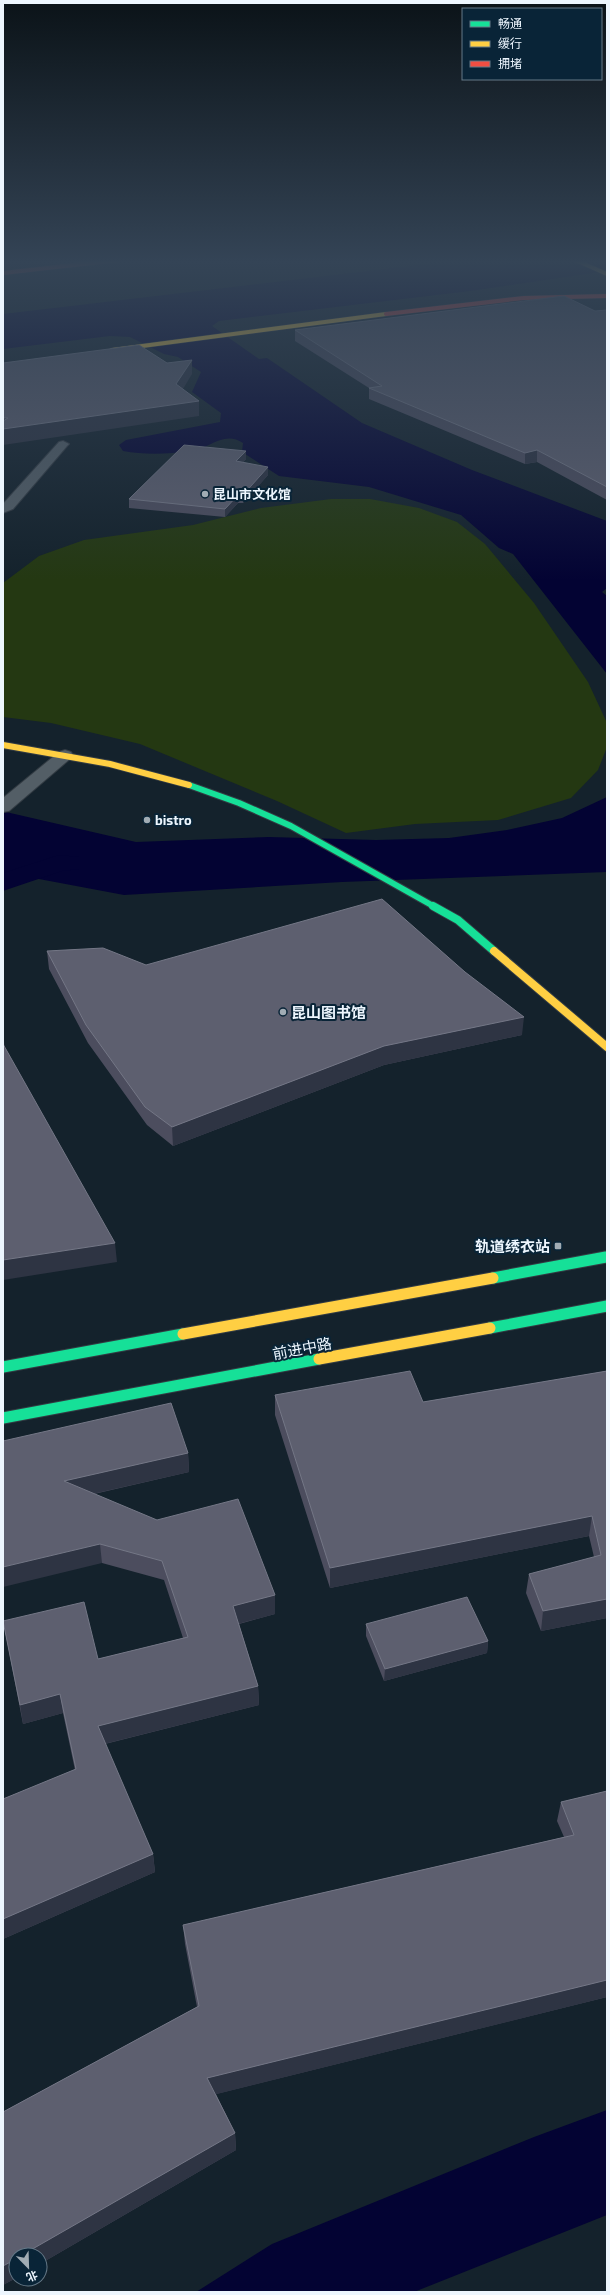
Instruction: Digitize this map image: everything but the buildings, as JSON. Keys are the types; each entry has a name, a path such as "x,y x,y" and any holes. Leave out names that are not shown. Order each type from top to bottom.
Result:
{"street":[{"path":"3,509 9,506 63,444"},
{"path":"3,745 65,755 177,781 239,803 292,826 458,920 607,1047"},
{"path":"3,807 65,755"},
{"path":"3,1367 607,1258"},
{"name":"前进中路","path":"3,1418 607,1306"}],"green space":[{"path":"331,499 370,499 419,508 457,522 485,544 534,603 588,682 607,723 607,747 598,770 571,798 498,820 415,824 346,833 277,801 140,744 51,723 3,717 3,583 39,556 84,540 193,525 261,508"}],"shaded area":[{"path":"192,366 279,366 362,423 472,470 607,521 607,588 602,592 607,596 607,674 513,554 499,548 461,515 369,487 279,476 242,452 243,443 229,438 217,441 198,450 191,451 148,454 123,451 119,445 126,440 220,422 221,413 192,392 201,372"},
{"path":"607,797 607,872 342,882 124,895 7,873 3,876 3,814 6,812 136,842 269,837 376,840 449,838 507,830 562,818"},
{"path":"607,2110 607,2215 414,2292 196,2292 272,2244 534,2137"}],"waterway":[{"path":"3,882 59,863 69,863"}],"traffic: fast":[{"path":"189,785 239,803 291,826 458,920 494,951"},
{"path":"493,1278 607,1257"},
{"path":"490,1328 607,1306"},
{"path":"3,1367 183,1334"},
{"path":"3,1418 319,1359"}],"traffic: slow":[{"path":"3,745 110,764 189,785"},
{"path":"494,951 607,1047"},
{"path":"183,1334 493,1278"},
{"path":"319,1359 490,1328"}],"place":[{"name":"昆山市文化馆","path":"205,494"},
{"name":"bistro","path":"147,820"},
{"name":"昆山图书馆","path":"283,1012"},
{"name":"轨道绣衣站","path":"558,1246"}]}
